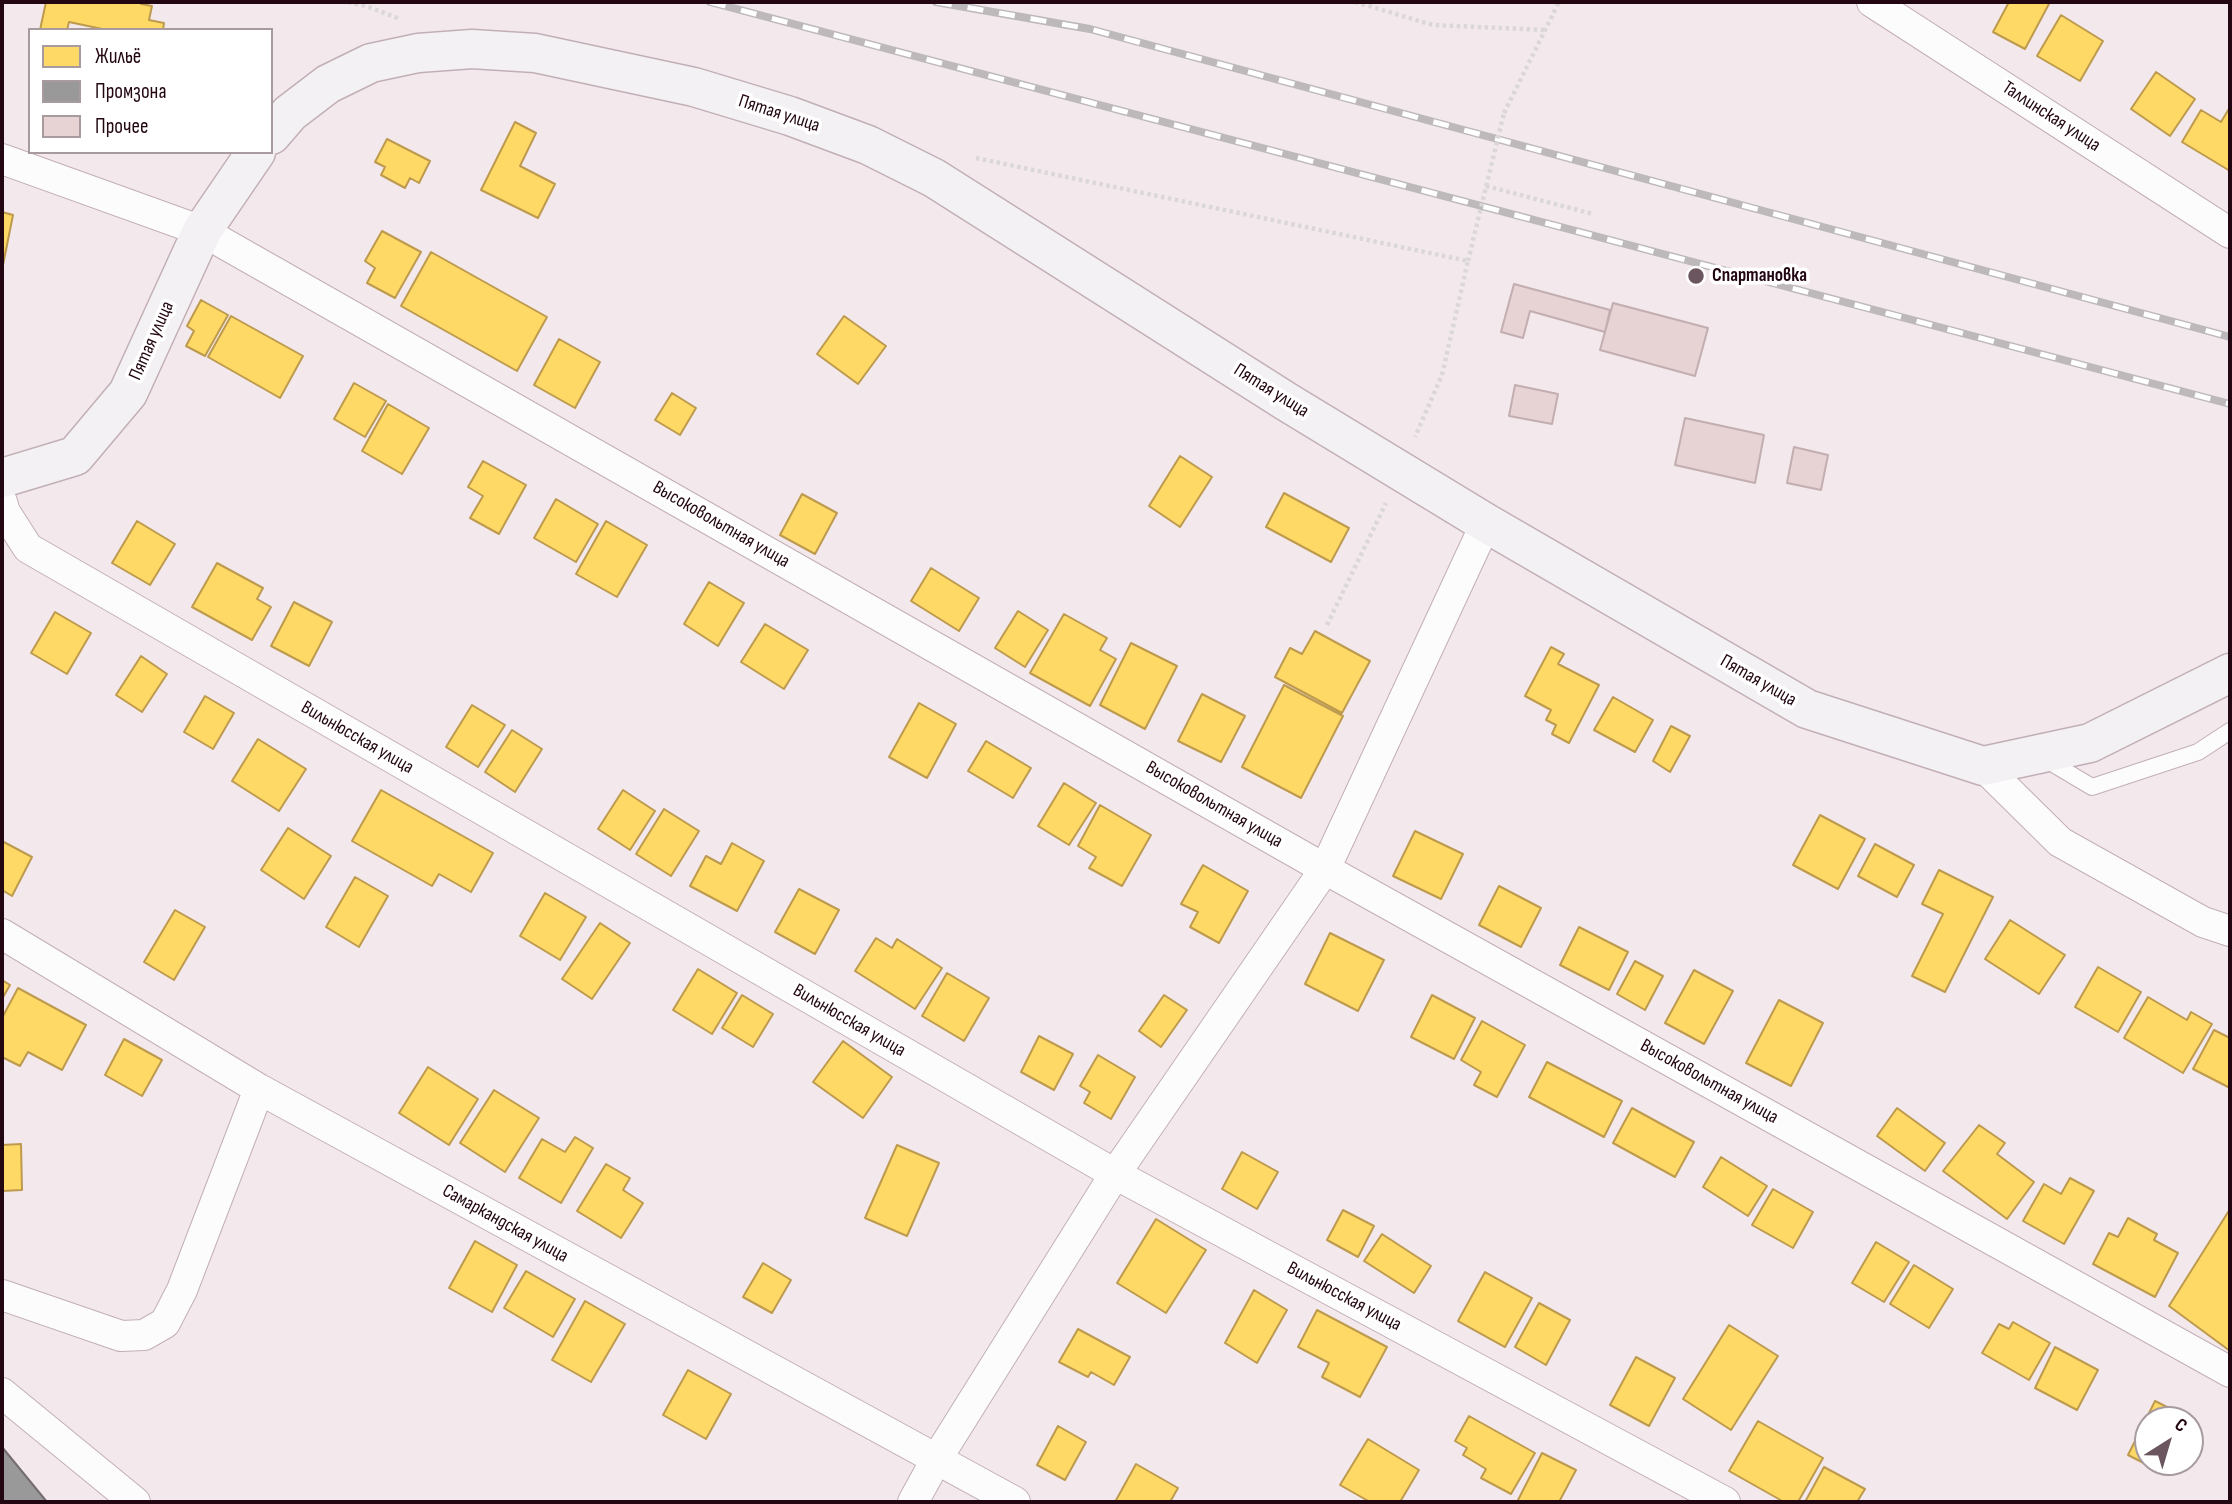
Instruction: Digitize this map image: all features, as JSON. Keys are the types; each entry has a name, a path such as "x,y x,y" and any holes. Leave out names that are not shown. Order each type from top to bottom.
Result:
{"street":[{"name":"Таллинская улица","path":"1872,2 2230,233"},
{"name":"Пятая улица","path":"273,133 290,113 328,84 371,63 418,53 472,49 535,53 694,87 790,116 868,145 934,178 1287,402 1486,523 1807,709 1983,766 2060,842 2203,922 2230,931"},
{"name":"Пятая улица","path":"2,478 75,456 128,393 202,231 255,154"},
{"name":"Высоковольтная улица","path":"2,159 202,231 1325,869 2230,1372"},
{"name":"Вильнюсская улица","path":"2,502 5,512 28,548 1115,1174 1725,1502"},
{"path":"913,1502 936,1460 1115,1174 1325,869 1486,523"},
{"path":"1983,766 2091,743 2230,673"},
{"name":"Самаркандская улица","path":"2,934 259,1089 1016,1502"},
{"path":"2,1295 121,1336 144,1335 165,1323 182,1290 259,1089"},
{"path":"2,1393 135,1502"}],"lane":[{"path":"2036,754 2092,786 2198,752 2230,731"}],"path":[{"path":"1355,2 1433,26 1546,30"},
{"path":"1442,375 1504,113 1559,2"},
{"path":"964,156 1468,261"},
{"path":"1486,186 1593,214"}],"building: Жильё":[{"path":"46,2 142,2 141,4 152,6 149,20 164,23 163,28 98,28 69,22 68,28 40,28"},
{"path":"2009,2 2050,2 2025,49 1993,32"},
{"path":"2061,15 2103,41 2080,81 2037,56"},
{"path":"2156,72 2195,99 2170,136 2131,109"},
{"path":"2230,107 2230,171 2182,142 2201,110 2221,122"},
{"path":"515,122 536,133 520,166 555,184 538,218 481,190"},
{"path":"387,139 430,161 419,183 410,178 405,188 381,175 385,167 375,162"},
{"path":"2,212 13,215 2,270"},
{"path":"382,231 421,252 395,298 367,283 375,268 365,261"},
{"path":"431,252 547,317 517,371 401,306"},
{"path":"201,300 228,315 205,356 186,346 194,331 187,326"},
{"path":"231,316 303,356 280,398 208,357"},
{"path":"844,316 886,346 858,384 817,354"},
{"path":"559,339 600,362 575,408 534,385"},
{"path":"354,383 386,401 365,437 334,419"},
{"path":"672,393 696,408 680,435 655,420"},
{"path":"388,404 429,428 402,474 362,451"},
{"path":"1180,456 1212,477 1180,527 1149,506"},
{"path":"483,461 526,485 499,534 470,518 483,496 468,487"},
{"path":"1284,493 1349,528 1331,562 1266,527"},
{"path":"802,494 837,513 815,554 780,535"},
{"path":"556,499 598,524 576,562 534,538"},
{"path":"137,521 175,544 150,585 112,563"},
{"path":"606,521 647,545 617,597 576,574"},
{"path":"217,563 263,588 257,599 271,607 252,640 192,607"},
{"path":"931,568 979,598 959,631 911,601"},
{"path":"709,582 744,603 718,646 684,624"},
{"path":"294,602 332,622 309,666 271,646"},
{"path":"1018,611 1048,630 1025,667 995,648"},
{"path":"55,612 91,633 67,674 31,653"},
{"path":"1064,614 1107,638 1100,650 1116,659 1090,706 1030,673"},
{"path":"765,624 808,650 784,689 741,662"},
{"path":"1315,631 1370,661 1342,713 1275,677 1290,648 1302,654"},
{"path":"1131,643 1177,666 1145,729 1100,705"},
{"path":"1551,647 1564,654 1558,664 1599,685 1569,743 1552,734 1556,725 1546,720 1551,710 1525,696"},
{"path":"141,656 167,674 142,712 116,695"},
{"path":"1284,685 1343,716 1301,798 1242,767"},
{"path":"1202,694 1245,716 1221,762 1178,741"},
{"path":"205,696 234,713 213,749 184,732"},
{"path":"1613,697 1653,720 1635,752 1594,730"},
{"path":"919,703 956,724 927,778 889,757"},
{"path":"472,705 505,725 478,767 446,747"},
{"path":"1671,726 1690,736 1670,772 1653,761"},
{"path":"512,730 542,749 515,792 485,772"},
{"path":"258,739 306,769 279,811 232,781"},
{"path":"986,741 1031,768 1013,798 968,771"},
{"path":"1064,783 1096,803 1069,845 1038,826"},
{"path":"381,790 493,853 471,892 439,874 432,886 352,841"},
{"path":"623,790 655,811 630,850 598,829"},
{"path":"1100,805 1151,835 1122,886 1089,868 1096,857 1078,846"},
{"path":"664,809 699,831 671,876 636,854"},
{"path":"1820,815 1865,839 1838,889 1793,865"},
{"path":"288,828 331,856 304,899 261,870"},
{"path":"1415,831 1463,854 1441,899 1393,876"},
{"path":"2,841 32,857 12,896 2,890"},
{"path":"732,843 764,861 737,911 690,886 706,856 721,864"},
{"path":"1875,844 1914,865 1897,897 1858,876"},
{"path":"1203,865 1248,891 1219,943 1190,927 1198,912 1181,904"},
{"path":"1939,870 1993,897 1945,992 1912,976 1943,914 1922,904"},
{"path":"355,877 388,896 359,947 326,927"},
{"path":"1499,886 1541,908 1521,947 1479,925"},
{"path":"799,889 839,910 815,954 775,932"},
{"path":"545,893 586,917 560,960 520,936"},
{"path":"175,910 205,927 174,980 144,962"},
{"path":"2010,920 2065,955 2039,994 1985,959"},
{"path":"600,923 630,943 592,999 562,979"},
{"path":"1579,927 1628,952 1609,990 1560,965"},
{"path":"1330,933 1384,960 1358,1011 1305,984"},
{"path":"876,938 892,948 897,939 942,968 915,1009 855,971"},
{"path":"1635,961 1663,976 1645,1010 1617,994"},
{"path":"2098,967 2141,992 2118,1032 2075,1007"},
{"path":"698,969 737,993 712,1034 673,1010"},
{"path":"1694,970 1733,991 1704,1044 1665,1023"},
{"path":"947,973 989,998 964,1041 922,1016"},
{"path":"2,980 10,985 2,999"},
{"path":"18,988 86,1025 62,1070 28,1052 20,1066 2,1057 2,1018"},
{"path":"742,995 773,1014 753,1047 722,1028"},
{"path":"1164,995 1187,1010 1161,1047 1139,1031"},
{"path":"1432,995 1475,1018 1454,1059 1411,1037"},
{"path":"2148,997 2187,1020 2191,1012 2212,1024 2183,1073 2124,1038"},
{"path":"1779,1000 1823,1023 1791,1086 1746,1063"},
{"path":"1482,1021 1525,1045 1497,1097 1474,1085 1481,1072 1461,1060"},
{"path":"2214,1030 2230,1038 2230,1088 2193,1069"},
{"path":"1039,1036 1073,1054 1054,1090 1021,1072"},
{"path":"124,1039 162,1060 142,1096 105,1075"},
{"path":"843,1041 892,1077 863,1118 813,1082"},
{"path":"1098,1055 1135,1077 1111,1119 1084,1103 1090,1092 1080,1086"},
{"path":"1547,1062 1622,1101 1604,1137 1529,1097"},
{"path":"428,1067 478,1099 449,1145 399,1113"},
{"path":"494,1090 539,1118 505,1172 460,1143"},
{"path":"1632,1108 1694,1142 1675,1177 1613,1143"},
{"path":"1897,1108 1945,1143 1925,1171 1877,1136"},
{"path":"1979,1125 2005,1143 1997,1154 2034,1182 2007,1219 1943,1171"},
{"path":"575,1137 593,1148 561,1203 519,1178 542,1139 565,1152"},
{"path":"21,1144 22,1190 2,1191 2,1145"},
{"path":"897,1145 939,1163 907,1236 865,1218"},
{"path":"1242,1152 1278,1172 1257,1209 1222,1189"},
{"path":"1721,1157 1767,1186 1748,1216 1703,1187"},
{"path":"606,1164 630,1178 623,1190 643,1203 621,1238 577,1211"},
{"path":"2070,1178 2094,1191 2064,1244 2023,1221 2044,1184 2061,1194"},
{"path":"1773,1189 1813,1212 1793,1248 1752,1225"},
{"path":"2230,1209 2230,1351 2169,1306"},
{"path":"1343,1210 1374,1226 1358,1257 1327,1240"},
{"path":"2128,1218 2157,1234 2154,1240 2178,1253 2155,1297 2093,1264 2109,1233 2118,1237"},
{"path":"1156,1219 1206,1250 1166,1313 1117,1283"},
{"path":"1382,1234 1431,1266 1414,1293 1364,1261"},
{"path":"475,1241 517,1265 492,1312 449,1288"},
{"path":"1876,1242 1909,1262 1884,1302 1852,1283"},
{"path":"763,1263 791,1280 772,1313 743,1297"},
{"path":"1914,1265 1953,1289 1929,1328 1890,1304"},
{"path":"526,1271 575,1299 553,1337 504,1308"},
{"path":"1485,1272 1532,1298 1505,1347 1458,1321"},
{"path":"1254,1290 1287,1310 1257,1363 1225,1343"},
{"path":"585,1301 625,1324 591,1382 552,1360"},
{"path":"1539,1303 1570,1320 1546,1365 1515,1347"},
{"path":"1317,1310 1387,1347 1360,1397 1322,1377 1329,1363 1298,1347"},
{"path":"2013,1322 2050,1343 2029,1380 1982,1353 1999,1324 2009,1329"},
{"path":"1729,1325 1778,1356 1731,1430 1683,1399"},
{"path":"1078,1329 1130,1357 1114,1385 1091,1372 1088,1377 1059,1362"},
{"path":"2055,1347 2098,1370 2077,1410 2035,1388"},
{"path":"1636,1357 1675,1378 1649,1426 1610,1405"},
{"path":"688,1370 731,1394 706,1439 663,1415"},
{"path":"2155,1401 2165,1406 2152,1406"},
{"path":"1469,1416 1535,1453 1511,1494 1481,1478 1486,1469 1463,1455 1467,1448 1455,1441"},
{"path":"1758,1421 1823,1458 1798,1502 1784,1502 1729,1471"},
{"path":"1058,1426 1086,1442 1065,1480 1037,1465"},
{"path":"1368,1439 1419,1470 1400,1502 1370,1502 1340,1485"},
{"path":"2134,1443 2134,1458 2128,1455"},
{"path":"1542,1453 1576,1470 1559,1502 1517,1502"},
{"path":"1136,1464 1178,1488 1170,1502 1115,1502"},
{"path":"1824,1467 1865,1489 1857,1502 1805,1502"}],"building: Промзона":[{"path":"2,1447 47,1502 2,1502"}],"building: Прочее":[{"path":"1514,284 1610,310 1605,332 1530,311 1523,338 1501,332"},
{"path":"1613,303 1708,328 1695,376 1600,350"},
{"path":"1515,385 1558,394 1552,424 1509,416"},
{"path":"1685,418 1764,435 1755,483 1675,465"},
{"path":"1794,447 1828,455 1821,490 1787,483"}],"railway":[{"path":"710,2 2230,404"},
{"path":"936,2 1090,29 2230,337"}],"place":[{"name":"Спартановка","path":"1696,276"}]}
